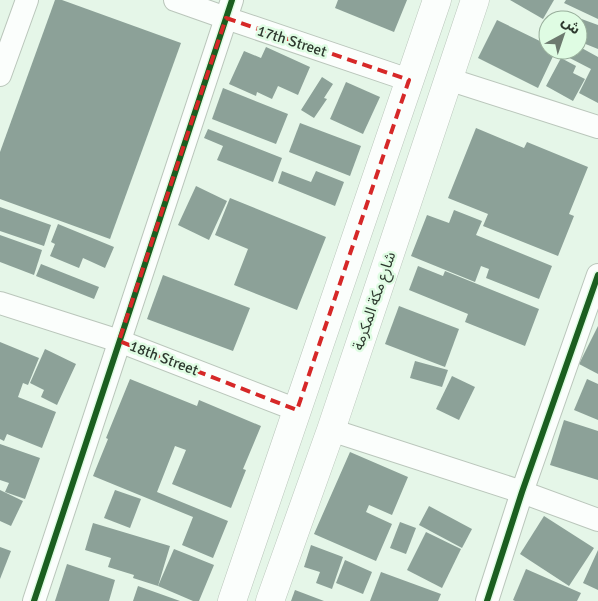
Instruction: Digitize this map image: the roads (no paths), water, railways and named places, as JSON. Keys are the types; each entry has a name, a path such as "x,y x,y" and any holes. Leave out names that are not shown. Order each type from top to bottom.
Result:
{"main road":[{"path":"232,601 437,0"},
{"name":"شارع مكة المكرمة","path":"270,601 331,430 475,0"}],"street":[{"path":"0,75 27,0"},
{"name":"17th Street","path":"175,0 229,9 410,80"},
{"path":"34,601 229,9"},
{"path":"448,79 598,128"},
{"path":"487,601 522,492 598,275"},
{"name":"18th Street","path":"0,303 119,341 297,410"},
{"path":"331,430 522,492 598,520"}]}
